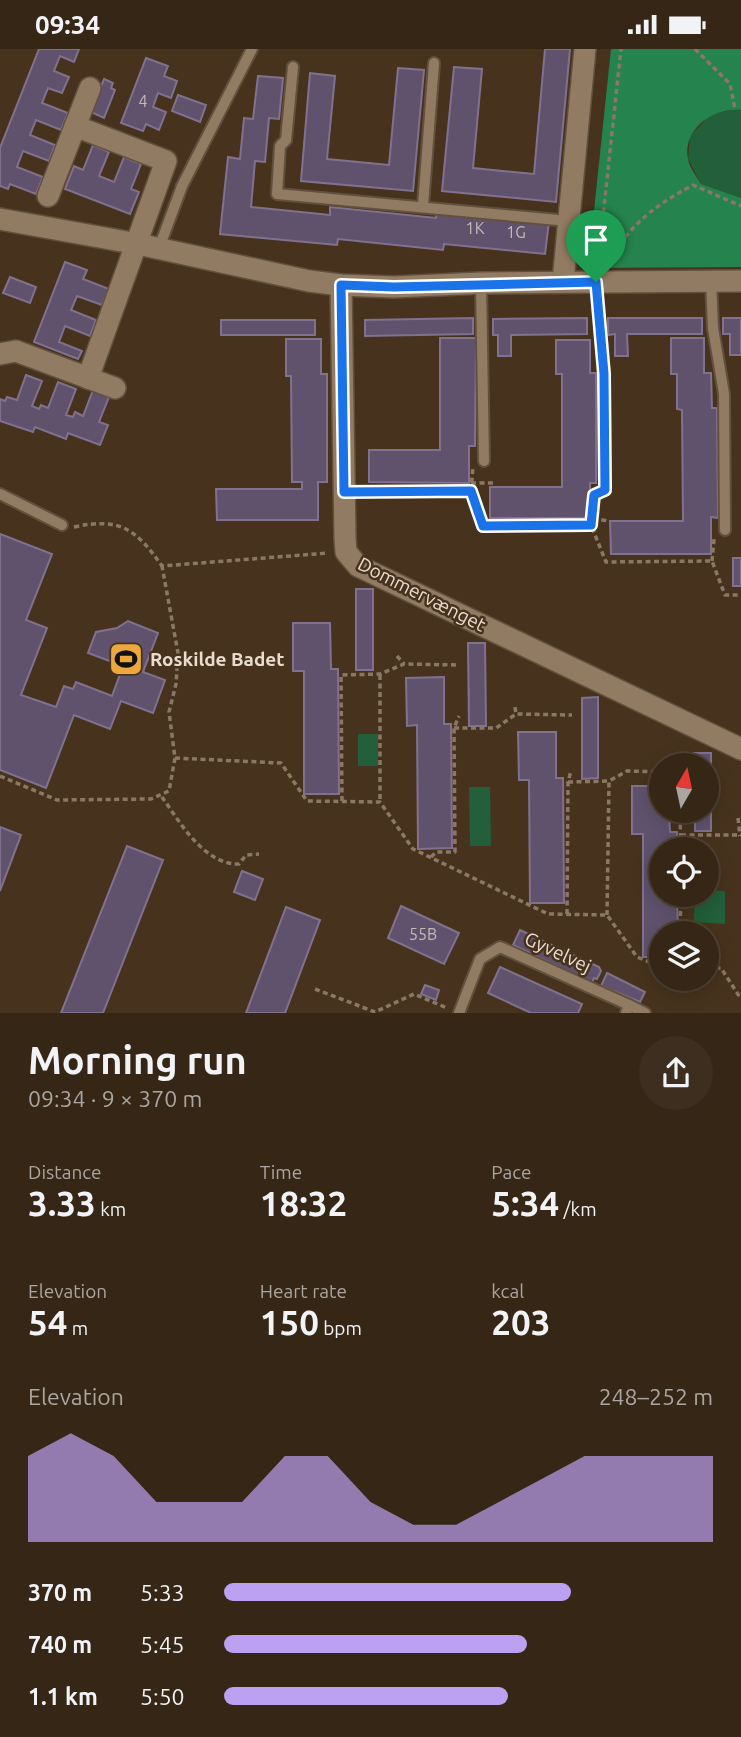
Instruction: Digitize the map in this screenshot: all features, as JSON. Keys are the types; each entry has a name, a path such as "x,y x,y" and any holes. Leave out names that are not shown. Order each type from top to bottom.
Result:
{"street":[{"path":"563,282 585,49"},
{"path":"48,196 90,88"},
{"path":"75,126 166,161 149,246 88,378"},
{"path":"0,219 149,246 309,281 341,285 394,287 481,283 741,281"},
{"name":"Dommervænget","path":"341,285 346,552 358,566 741,749"},
{"path":"0,354 16,351 115,387"}],"lane":[{"path":"149,246 252,49"},
{"path":"423,205 435,63"},
{"path":"293,67 286,140 281,146 277,194 423,205 569,221"},
{"path":"711,281 713,328 724,394 725,530"},
{"path":"596,282 604,374 605,490"},
{"path":"481,283 484,461"},
{"path":"0,494 62,525"},
{"name":"Gyvelvej","path":"459,1013 480,959 489,950 500,947 513,950 628,1009"},
{"path":"628,1009 646,1013"}],"path":[{"path":"596,282 621,49"},
{"path":"695,49 730,84 735,109"},
{"path":"596,282 622,237 655,205 693,185 741,206"},
{"path":"471,474 471,491 483,526 591,525"},
{"path":"471,483 495,483"},
{"path":"605,490 594,495 591,525 606,562 712,561"},
{"path":"344,492 471,491"},
{"path":"593,518 608,521"},
{"path":"0,776 57,800 162,797 169,791 175,758 169,712 176,684 178,653 162,566 147,545 123,527 107,522 72,528 62,525"},
{"path":"725,530 714,534 712,561 725,595 741,595"},
{"path":"162,566 346,552"},
{"path":"397,656 404,664"},
{"path":"342,801 341,675 380,674 404,664 458,665"},
{"path":"380,674 380,802 413,849 548,913 607,915"},
{"path":"515,707 516,714"},
{"path":"454,728 496,728 516,714 572,715"},
{"path":"431,858 436,852 455,852 454,728 459,716"},
{"path":"175,758 281,763 307,801 380,802"},
{"path":"567,914 568,782 571,771"},
{"path":"568,782 609,781 627,771 649,772"},
{"path":"609,781 607,915 637,957 649,962"},
{"path":"162,797 185,830 205,850 233,864 239,864 246,855 259,854"},
{"path":"680,823 681,835 740,835 738,818"},
{"path":"719,968 741,999"},
{"path":"315,989 375,1012 414,994 459,1013"}],"green space":[{"path":"611,49 741,49 741,110 720,112 702,122 690,138 687,148 690,165 701,184 741,198 741,267 588,268"},
{"path":"741,110 741,198 701,184 688,159 690,136 711,114"},
{"path":"358,734 378,734 378,766 358,766"},
{"path":"469,787 490,787 491,846 470,846"},
{"path":"719,891 725,891 725,924 719,924 719,921 694,921 695,907 719,907"}],"building":[{"path":"39,49 79,49 74,62 60,56 54,71 69,77 62,93 48,88 42,103 68,113 61,130 36,120 30,135 55,145 49,161 23,151 17,167 43,177 36,194 10,184 8,189 0,186 0,148"},
{"path":"545,49 570,49 556,202 442,191 454,67 482,69 473,168 534,174"},
{"path":"146,58 168,66 164,76 177,81 171,98 158,93 153,107 166,112 159,130 146,124 143,131 121,123"},
{"path":"398,68 424,70 413,191 301,181 310,73 335,76 327,159 389,165"},
{"path":"258,76 283,78 279,119 269,118 265,162 255,161 251,207 330,215 330,207 436,218 437,210 549,222 545,254 444,244 443,250 338,239 337,245 220,234 228,157 240,159 244,118 253,119"},
{"path":"104,79 113,83 111,88 115,90 104,118 91,112"},
{"path":"178,95 206,105 200,122 172,111"},
{"path":"93,145 109,152 99,176 114,182 124,157 141,164 131,189 139,192 130,214 65,189 74,166 83,170"},
{"path":"65,262 87,270 83,279 109,289 102,305 77,296 71,310 96,320 90,336 65,326 59,342 82,351 78,359 34,342"},
{"path":"10,277 36,287 30,303 3,293"},
{"path":"473,318 473,334 365,336 365,320"},
{"path":"587,318 587,334 511,335 511,356 498,356 498,335 493,335 493,319"},
{"path":"608,318 702,318 702,334 627,334 628,356 615,356 615,334 608,335"},
{"path":"723,318 741,318 741,355 730,355 730,334 723,334"},
{"path":"221,320 315,320 315,335 221,335"},
{"path":"440,338 476,338 475,446 469,446 469,483 369,482 369,450 440,450"},
{"path":"671,338 704,338 704,373 711,373 712,408 717,408 718,518 711,517 711,554 611,554 610,521 683,521 682,410 677,409 677,374 671,374"},
{"path":"286,339 321,339 321,374 327,374 327,482 318,482 318,520 217,520 216,489 302,489 302,482 292,482 291,376 286,376"},
{"path":"556,340 590,340 590,373 596,373 596,483 590,483 590,518 490,518 490,487 562,487 562,374 556,374"},
{"path":"26,375 42,381 32,406 39,409 41,405 48,408 58,382 76,389 66,415 73,417 75,412 83,416 93,390 109,397 99,422 108,425 100,445 68,433 66,439 35,427 33,432 0,421 0,399 5,401 7,397 17,400"},
{"name":"Roskilde Badet","path":"0,534 52,554 26,620 47,628 21,695 56,707 64,686 73,689 76,682 112,696 123,666 88,653 96,632 117,628 128,621 158,633 143,672 165,680 153,713 121,701 110,729 74,715 46,788 0,770"},
{"path":"733,558 741,558 741,586 733,586"},
{"path":"356,589 373,589 373,670 356,670"},
{"path":"293,623 330,623 331,669 338,669 339,794 304,794 304,671 293,671"},
{"path":"468,643 485,643 486,726 469,726"},
{"path":"444,677 444,724 451,724 452,848 418,849 417,725 407,726 406,678"},
{"path":"598,697 598,778 582,779 582,698"},
{"path":"518,732 556,732 556,778 563,778 564,903 530,903 529,780 519,780"},
{"path":"632,786 649,786 649,823 670,823 670,832 677,832 677,837 649,837 649,907 677,907 678,921 649,921 649,957 643,957 643,834 632,834"},
{"path":"695,823 711,823 711,831 695,831"},
{"path":"0,827 21,835 0,891"},
{"path":"127,846 163,860 103,1013 61,1013"},
{"path":"242,871 263,879 255,900 234,892"},
{"path":"401,906 459,933 444,964 388,938"},
{"path":"286,907 320,920 285,1013 246,1013"},
{"path":"520,930 599,967 601,971 597,979 594,978 592,983 513,945"},
{"path":"500,967 582,1004 578,1013 531,1013 488,993"},
{"path":"607,973 645,992 640,1002 601,986"},
{"path":"425,985 439,990 436,1000 421,994"}],"place":[{"name":"Roskilde Badet","path":"126,659"}],"route":[{"path":"596,282 604,374 605,490 594,495 591,525 483,526 471,491 344,492 341,285 417,287 481,283 596,282"}]}
